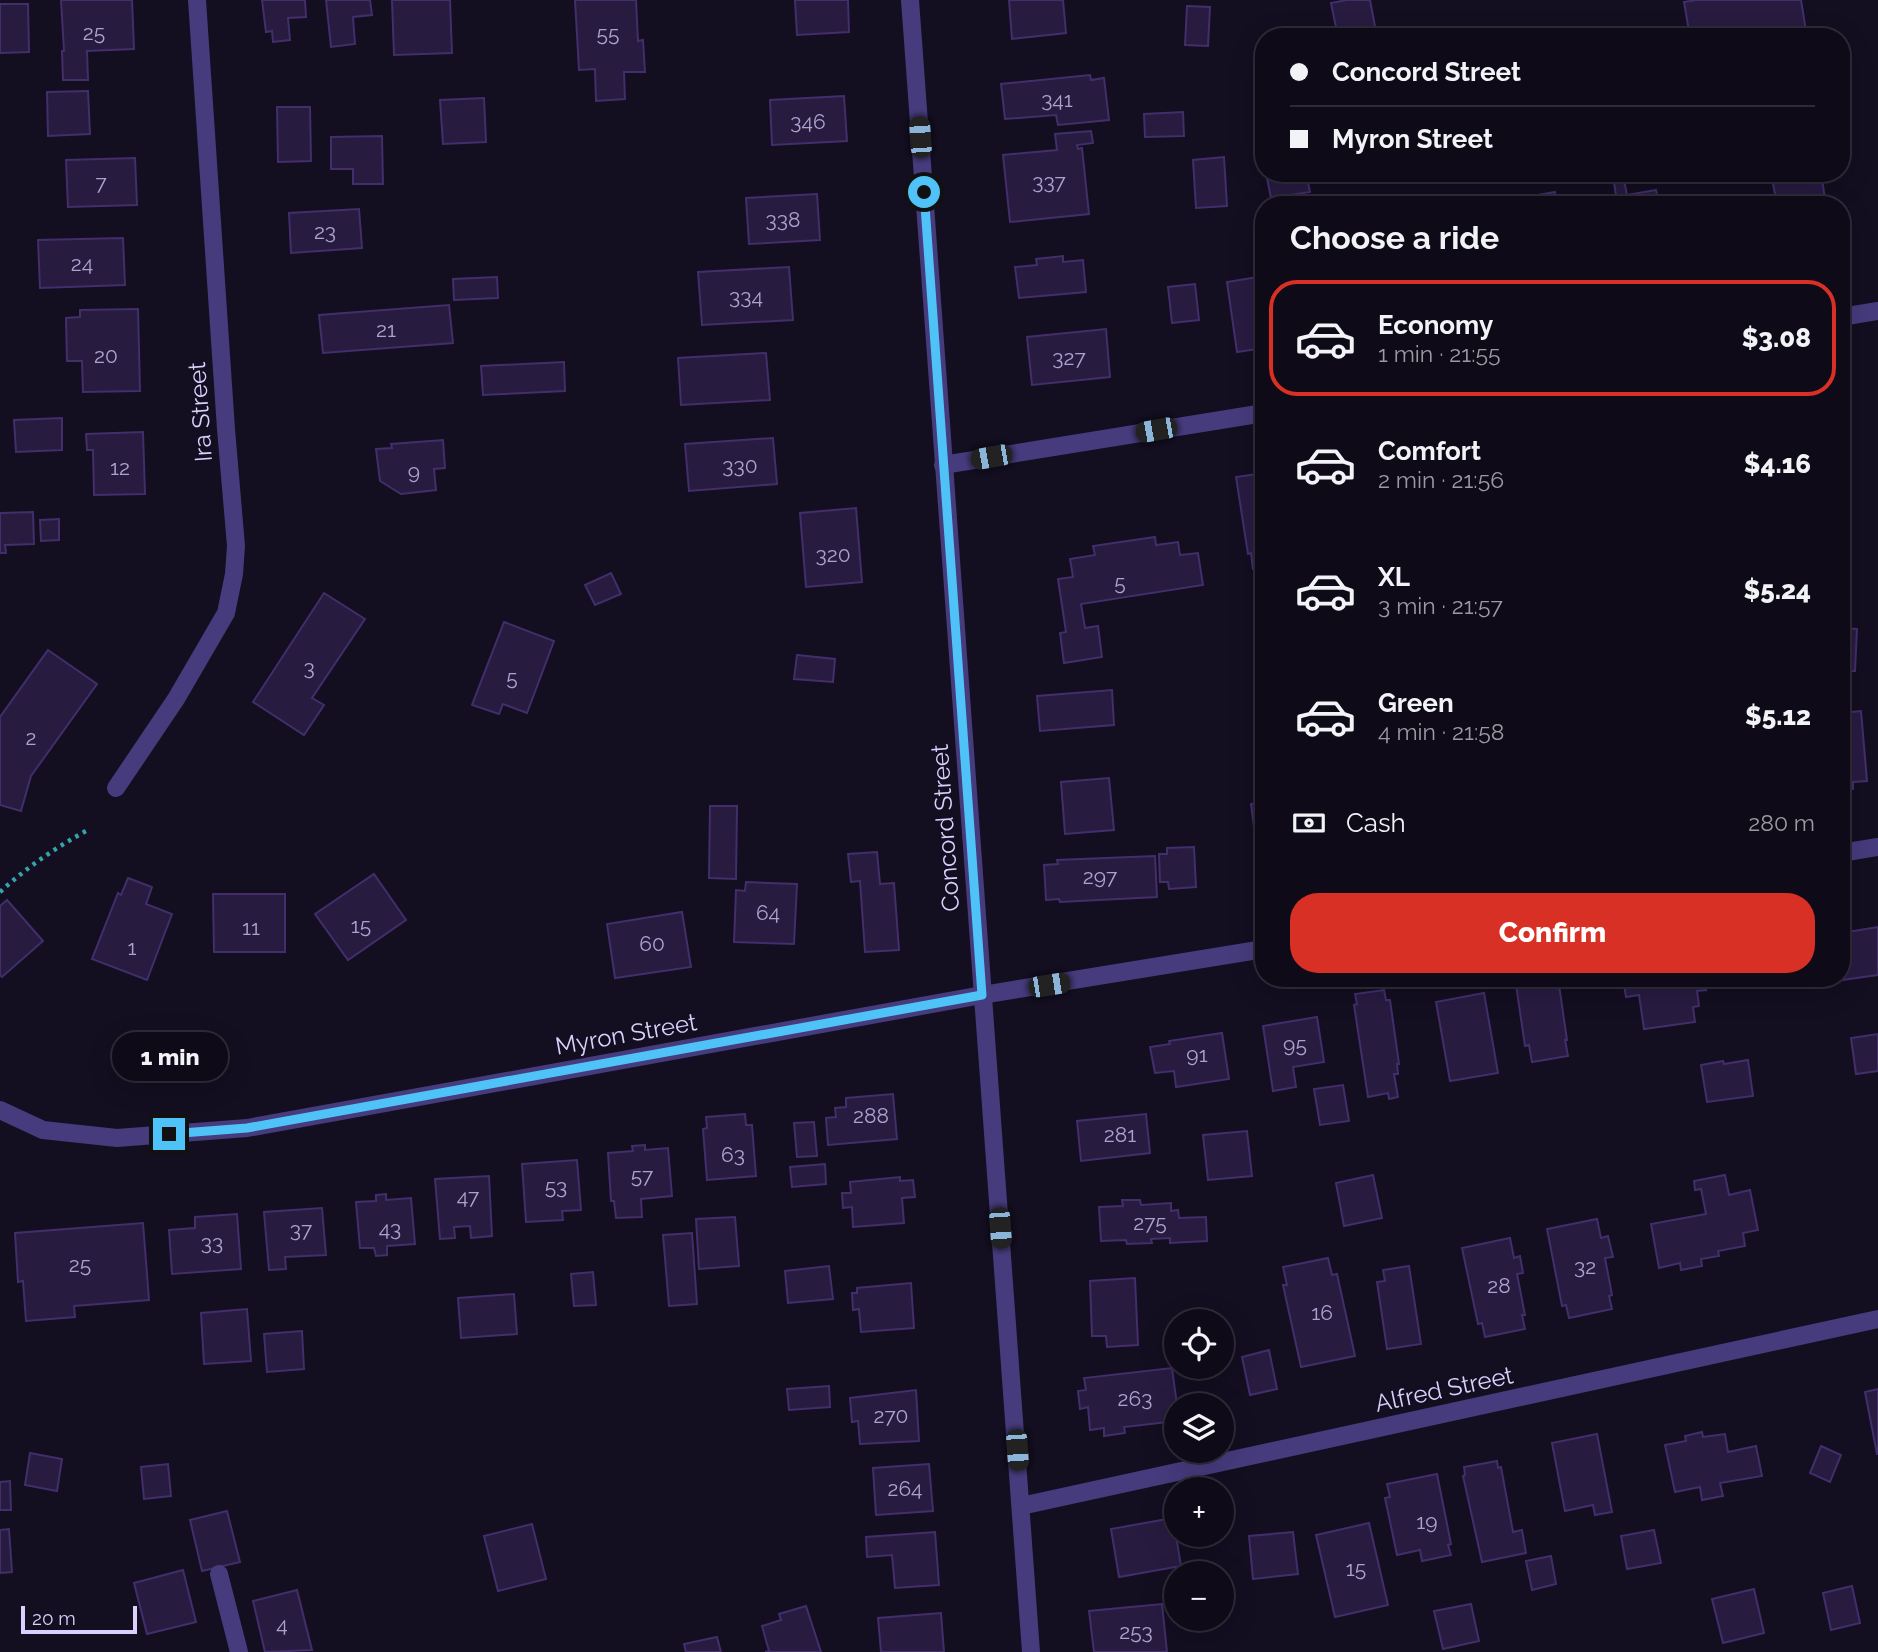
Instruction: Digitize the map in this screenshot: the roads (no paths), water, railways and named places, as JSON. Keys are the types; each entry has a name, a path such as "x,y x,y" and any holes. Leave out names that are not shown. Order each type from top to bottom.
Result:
{"street":[{"name":"Ira Street","path":"116,788 176,699 226,613 234,574 236,546 197,0"},
{"name":"Concord Street","path":"910,0 1031,1652"},
{"path":"1850,316 1878,311"},
{"path":"943,465 1255,413"},
{"path":"1850,852 1878,847"},
{"name":"Myron Street","path":"0,1110 43,1130 117,1138 247,1128 982,995 1255,950"},
{"name":"Alfred Street","path":"1021,1506 1878,1320"},
{"path":"219,1574 239,1652"}]}
